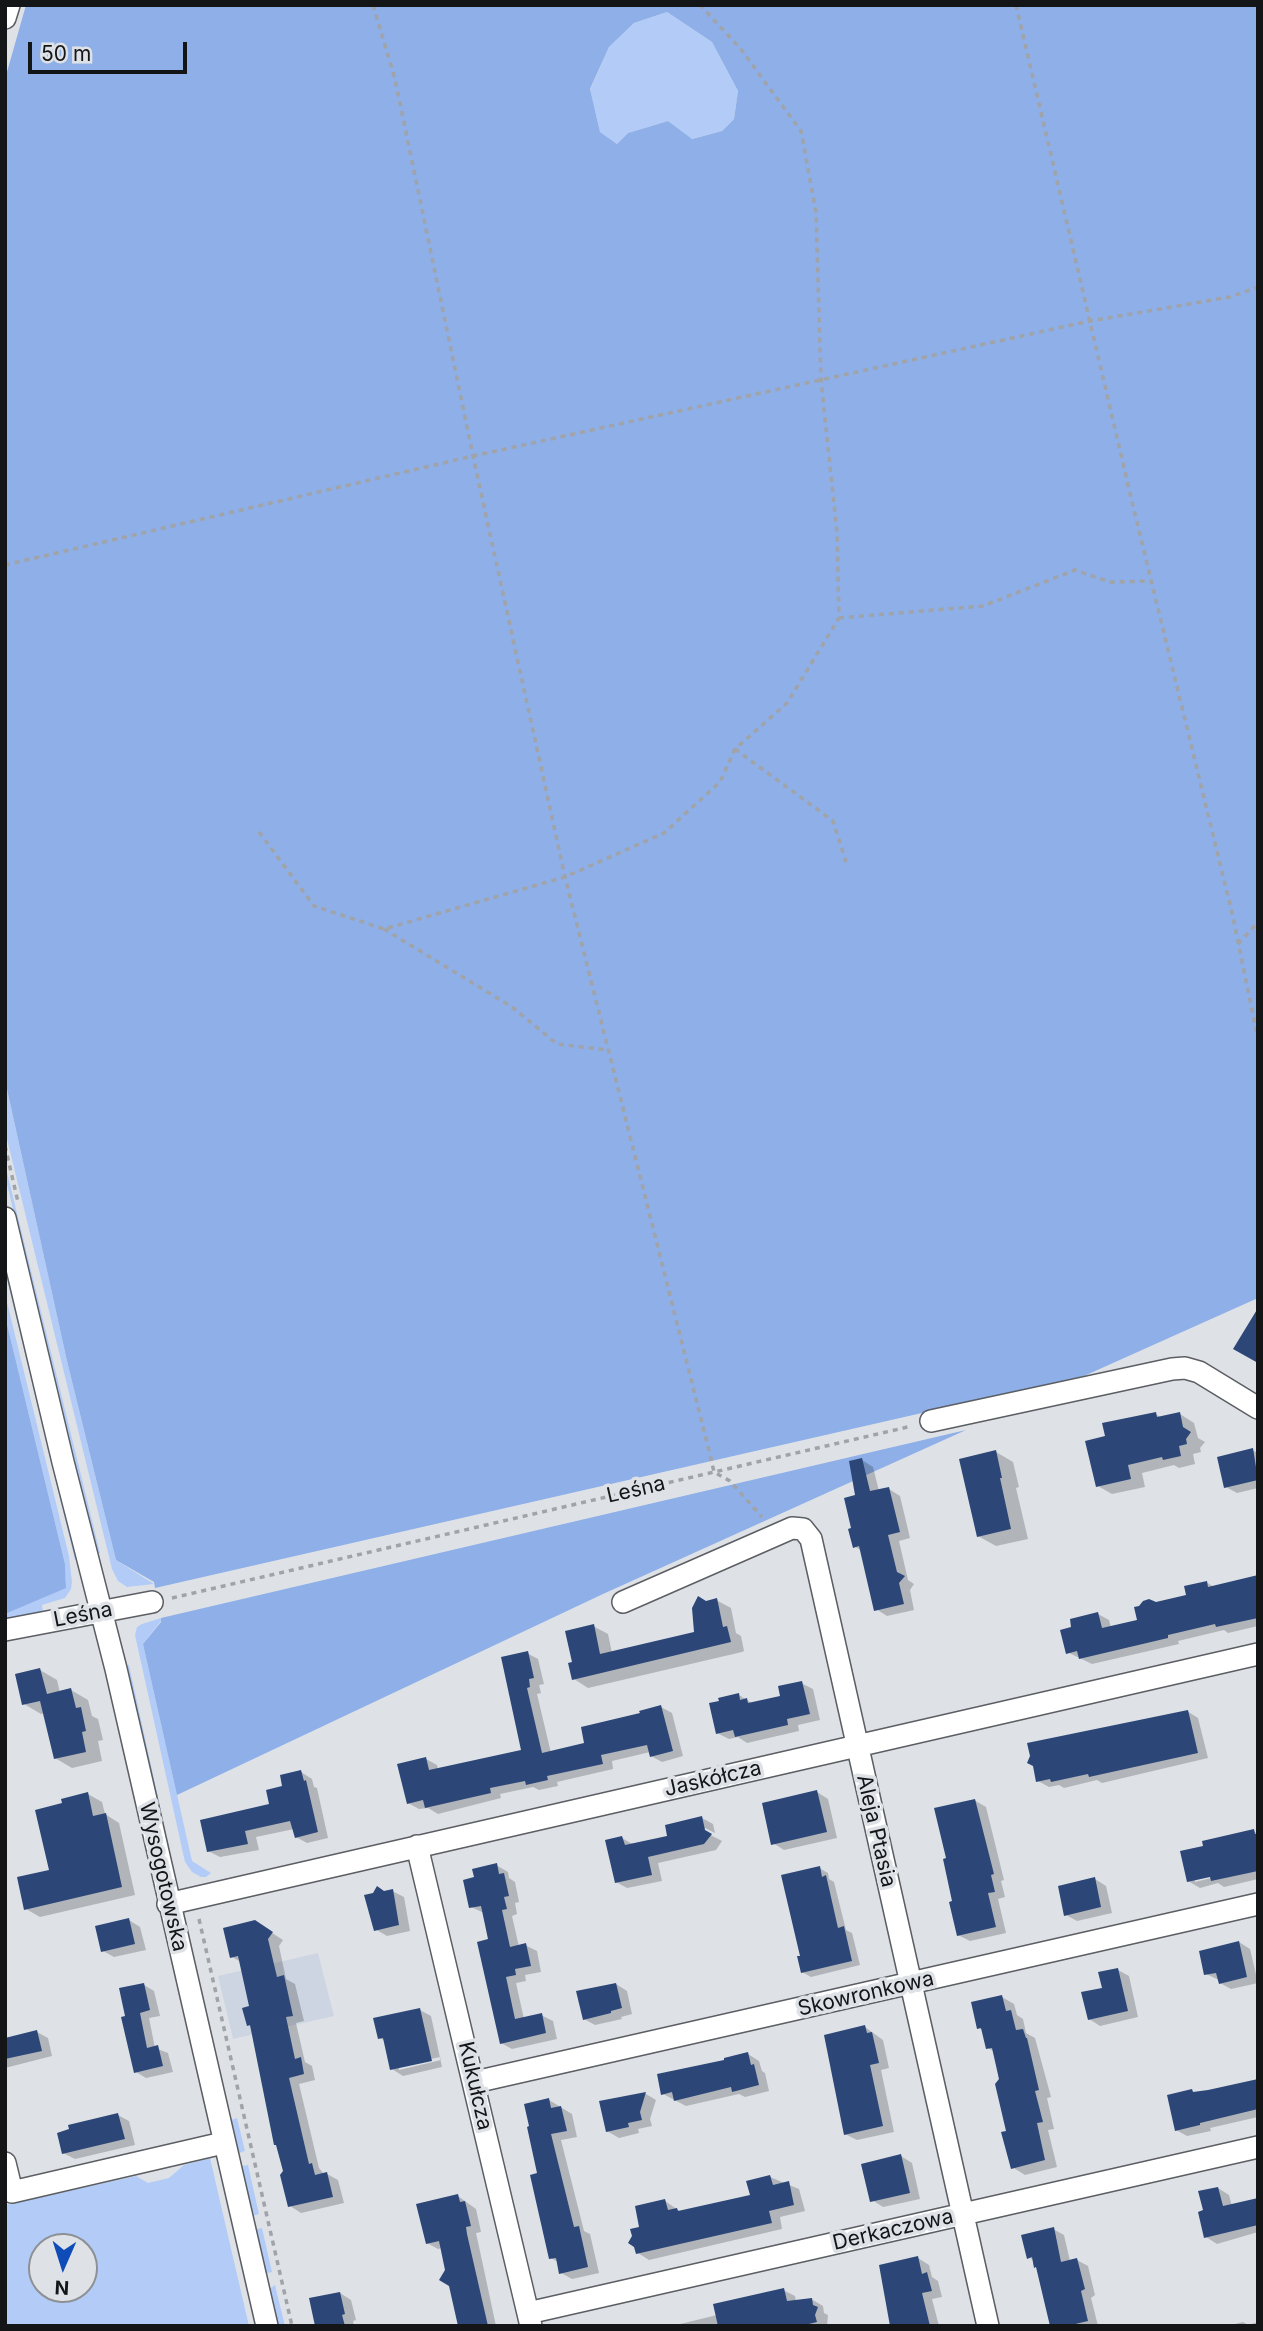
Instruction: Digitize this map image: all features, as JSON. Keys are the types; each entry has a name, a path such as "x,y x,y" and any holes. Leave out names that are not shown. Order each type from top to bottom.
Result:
{"street":[{"path":"5,18 9,5"},
{"name":"Wysogotowska","path":"5,1218 102,1612 267,2326"},
{"path":"931,1421 1172,1368 1199,1372 1258,1408"},
{"name":"Aleja Ptasia","path":"623,1602 797,1527 803,1529 811,1539 989,2326"},
{"name":"Leśna","path":"5,1630 152,1602"},
{"name":"Jaskółcza","path":"169,1903 1258,1654"},
{"name":"Kukułcza","path":"417,1846 529,2319"},
{"name":"Skowronkowa","path":"475,2082 1258,1904"},
{"path":"5,2163 12,2192 223,2143"},
{"name":"Derkaczowa","path":"529,2319 962,2214 1258,2147"}],"path":[{"path":"373,5 395,79 473,456 565,877 714,1472 730,1481 777,1534"},
{"path":"384,929 565,877 664,833 720,782 735,749 787,704 839,618 837,533 821,380 816,212 800,131 740,48 700,5"},
{"path":"1016,5 1238,944 1258,1039"},
{"path":"5,565 473,456 1090,321 1230,297 1258,287"},
{"path":"839,618 983,606 1075,570 1110,582 1151,581"},
{"path":"735,749 833,821 846,862"},
{"path":"259,831 314,906 384,929 512,1007 557,1044 608,1050"},
{"path":"1238,944 1258,922"},
{"name":"Leśna","path":"152,1602 931,1421"},
{"path":"199,1917 292,2326"}],"shaded area":[{"path":"26,5 1258,5 1258,1298 1084,1376 155,1588 154,1582 116,1560 67,1361 5,1080 5,79","holes":["667,12 712,42 738,91 734,119 722,131 692,139 668,121 628,133 617,144 600,132 590,89 609,47 634,23"]},
{"path":"667,12 712,42 738,91 734,119 722,131 691,139 668,121 628,133 617,144 600,132 590,90 609,47 634,23"},
{"path":"5,1080 67,1361 116,1560 154,1584 127,1587 118,1581 112,1569 5,1131"},
{"path":"5,1164 100,1553 97,1554 5,1176"},
{"path":"5,1259 78,1559 75,1560 5,1271"},
{"path":"5,1294 69,1556 72,1582 65,1598 42,1605 43,1614 5,1621 5,1614 66,1587 65,1564 5,1316"},
{"path":"5,1316 65,1564 66,1588 5,1614"},
{"path":"966,1430 603,1594 177,1795 143,1644 161,1622 161,1618"},
{"path":"161,1618 143,1644 192,1861 211,1873 206,1877 192,1872 185,1862 135,1635 137,1627"},
{"path":"129,1665 175,1875 126,1666"},
{"path":"318,1953 334,2016 233,2039 218,1976"},
{"path":"237,2118 245,2151 239,2153 235,2151 228,2121"},
{"path":"210,2158 249,2326 5,2326 5,2205 136,2176 148,2183 169,2178 184,2165"},
{"path":"248,2165 259,2214 253,2216 240,2169"},
{"path":"262,2228 272,2272 268,2273 263,2271 254,2233"},
{"path":"275,2285 285,2326 277,2326 268,2290"}],"building":[{"path":"1258,1308 1258,1363 1233,1349"},
{"path":"1156,1412 1157,1417 1180,1412 1183,1427 1191,1432 1186,1439 1187,1444 1179,1446 1181,1456 1163,1460 1162,1457 1128,1465 1131,1479 1096,1487 1085,1441 1105,1436 1102,1423"},
{"path":"1253,1448 1258,1480 1224,1488 1217,1457"},
{"path":"996,1450 1011,1529 977,1537 959,1459"},
{"path":"862,1458 870,1491 889,1487 900,1532 888,1535 897,1572 905,1576 899,1583 904,1604 874,1611 859,1546 853,1548 844,1498 855,1495 849,1461"},
{"path":"1258,1575 1258,1618 1216,1627 1215,1624 1079,1659 1077,1651 1066,1654 1060,1630 1071,1627 1070,1619 1098,1612 1102,1628 1137,1620 1134,1607 1143,1601 1149,1599 1156,1602 1186,1595 1184,1586 1207,1581 1208,1587"},
{"path":"698,1596 706,1601 717,1598 723,1627 727,1626 731,1642 572,1680 568,1663 572,1662 565,1631 594,1624 600,1654 694,1632 692,1608"},
{"path":"528,1651 534,1678 529,1679 530,1687 527,1688 542,1753 584,1743 581,1727 640,1713 639,1711 661,1705 673,1751 650,1757 647,1745 601,1755 603,1764 547,1776 548,1780 526,1785 525,1781 490,1788 491,1793 425,1808 423,1800 407,1804 397,1764 426,1757 429,1770 521,1750 501,1657"},
{"path":"40,1668 47,1694 71,1688 76,1708 81,1707 86,1731 82,1732 86,1752 54,1759 40,1701 22,1705 15,1674"},
{"path":"802,1681 810,1714 787,1719 788,1725 735,1737 733,1730 716,1734 709,1703 739,1693 740,1700 747,1698 748,1703 780,1696 778,1686"},
{"path":"1188,1710 1198,1753 1089,1777 1088,1774 1051,1782 1050,1779 1036,1782 1033,1766 1027,1763 1030,1756 1027,1743"},
{"path":"301,1770 304,1781 306,1780 318,1832 295,1838 290,1821 245,1831 248,1844 207,1852 200,1820 269,1804 266,1790 282,1786 280,1775"},
{"path":"817,1790 827,1832 771,1845 762,1803"},
{"path":"88,1792 93,1816 106,1813 122,1887 24,1910 17,1877 49,1870 35,1810"},
{"path":"975,1799 994,1874 991,1875 995,1892 988,1893 996,1927 957,1936 949,1902 952,1901 943,1859 946,1858 934,1808"},
{"path":"702,1816 705,1830 712,1834 704,1844 648,1857 652,1875 615,1883 605,1840 622,1836 625,1845 667,1836 665,1825"},
{"path":"1254,1829 1255,1834 1258,1834 1258,1871 1211,1881 1210,1877 1187,1882 1180,1851 1203,1846 1202,1841"},
{"path":"497,1863 499,1874 504,1873 509,1896 504,1897 507,1909 502,1910 510,1947 526,1943 531,1966 515,1969 516,1975 506,1977 515,2019 542,2013 546,2033 500,2044 477,1942 488,1939 481,1906 469,1908 463,1880 474,1877 472,1869"},
{"path":"820,1866 822,1877 826,1875 838,1928 844,1926 852,1961 801,1973 797,1956 800,1956 781,1875"},
{"path":"1095,1877 1101,1907 1064,1916 1058,1886"},
{"path":"377,1886 384,1891 393,1889 399,1925 374,1931 364,1895 373,1893"},
{"path":"129,1918 135,1944 101,1952 95,1926"},
{"path":"255,1920 273,1932 268,1939 277,1977 284,1975 293,2016 286,2017 295,2059 301,2057 304,2074 289,2078 309,2164 312,2163 315,2175 327,2172 333,2197 288,2207 280,2175 283,2171 274,2145 250,2025 247,2026 242,2008 249,2006 238,1956 230,1958 223,1928"},
{"path":"1239,1941 1247,1977 1219,1984 1216,1973 1204,1975 1199,1951"},
{"path":"1118,1968 1128,2011 1088,2020 1081,1992 1102,1988 1098,1972"},
{"path":"144,1983 150,2010 140,2013 147,2048 158,2045 163,2066 134,2073 121,2017 125,2016 119,1988"},
{"path":"616,1983 622,2008 583,2020 576,1991"},
{"path":"1002,1995 1006,2011 1011,2010 1016,2030 1023,2029 1027,2038 1039,2090 1035,2091 1043,2122 1037,2123 1045,2160 1011,2169 1001,2132 1006,2131 995,2084 999,2079 992,2048 986,2049 981,2028 977,2029 971,2002"},
{"path":"420,2008 432,2061 390,2070 383,2038 378,2039 373,2018"},
{"path":"865,2025 867,2033 872,2032 879,2063 870,2065 883,2126 844,2135 824,2035"},
{"path":"37,2030 42,2051 5,2059 5,2038"},
{"path":"748,2052 759,2085 732,2092 731,2087 674,2101 672,2092 661,2095 657,2074 724,2060"},
{"path":"1258,2079 1258,2109 1175,2131 1167,2095 1192,2089 1193,2092 1208,2090"},
{"path":"646,2092 640,2112 642,2120 628,2123 629,2127 606,2132 599,2101"},
{"path":"549,2098 551,2108 561,2106 567,2131 551,2134 574,2227 579,2226 588,2267 559,2274 556,2258 549,2259 530,2175 537,2173 524,2104"},
{"path":"118,2113 125,2139 62,2154 57,2133 69,2129 68,2125"},
{"path":"901,2154 910,2193 870,2202 861,2164"},
{"path":"770,2175 773,2185 789,2181 794,2205 769,2211 772,2223 636,2254 634,2247 628,2243 632,2236 630,2229 639,2227 635,2206 665,2199 668,2210 677,2208 678,2211 750,2195 746,2181"},
{"path":"1218,2187 1223,2206 1258,2198 1258,2225 1204,2238 1198,2212 1203,2210 1198,2191"},
{"path":"458,2194 460,2202 465,2201 471,2226 466,2227 467,2234 488,2326 458,2326 449,2286 439,2280 445,2270 439,2241 426,2244 416,2204"},
{"path":"1054,2227 1061,2262 1077,2258 1085,2289 1081,2291 1088,2321 1067,2326 1050,2326 1036,2267 1034,2268 1032,2257 1027,2259 1021,2235"},
{"path":"918,2256 922,2274 927,2272 932,2291 922,2293 930,2326 890,2326 879,2265"},
{"path":"784,2288 787,2301 812,2298 813,2305 818,2307 815,2315 817,2322 801,2326 718,2326 713,2304"},
{"path":"340,2292 345,2326 315,2326 309,2298"}]}
